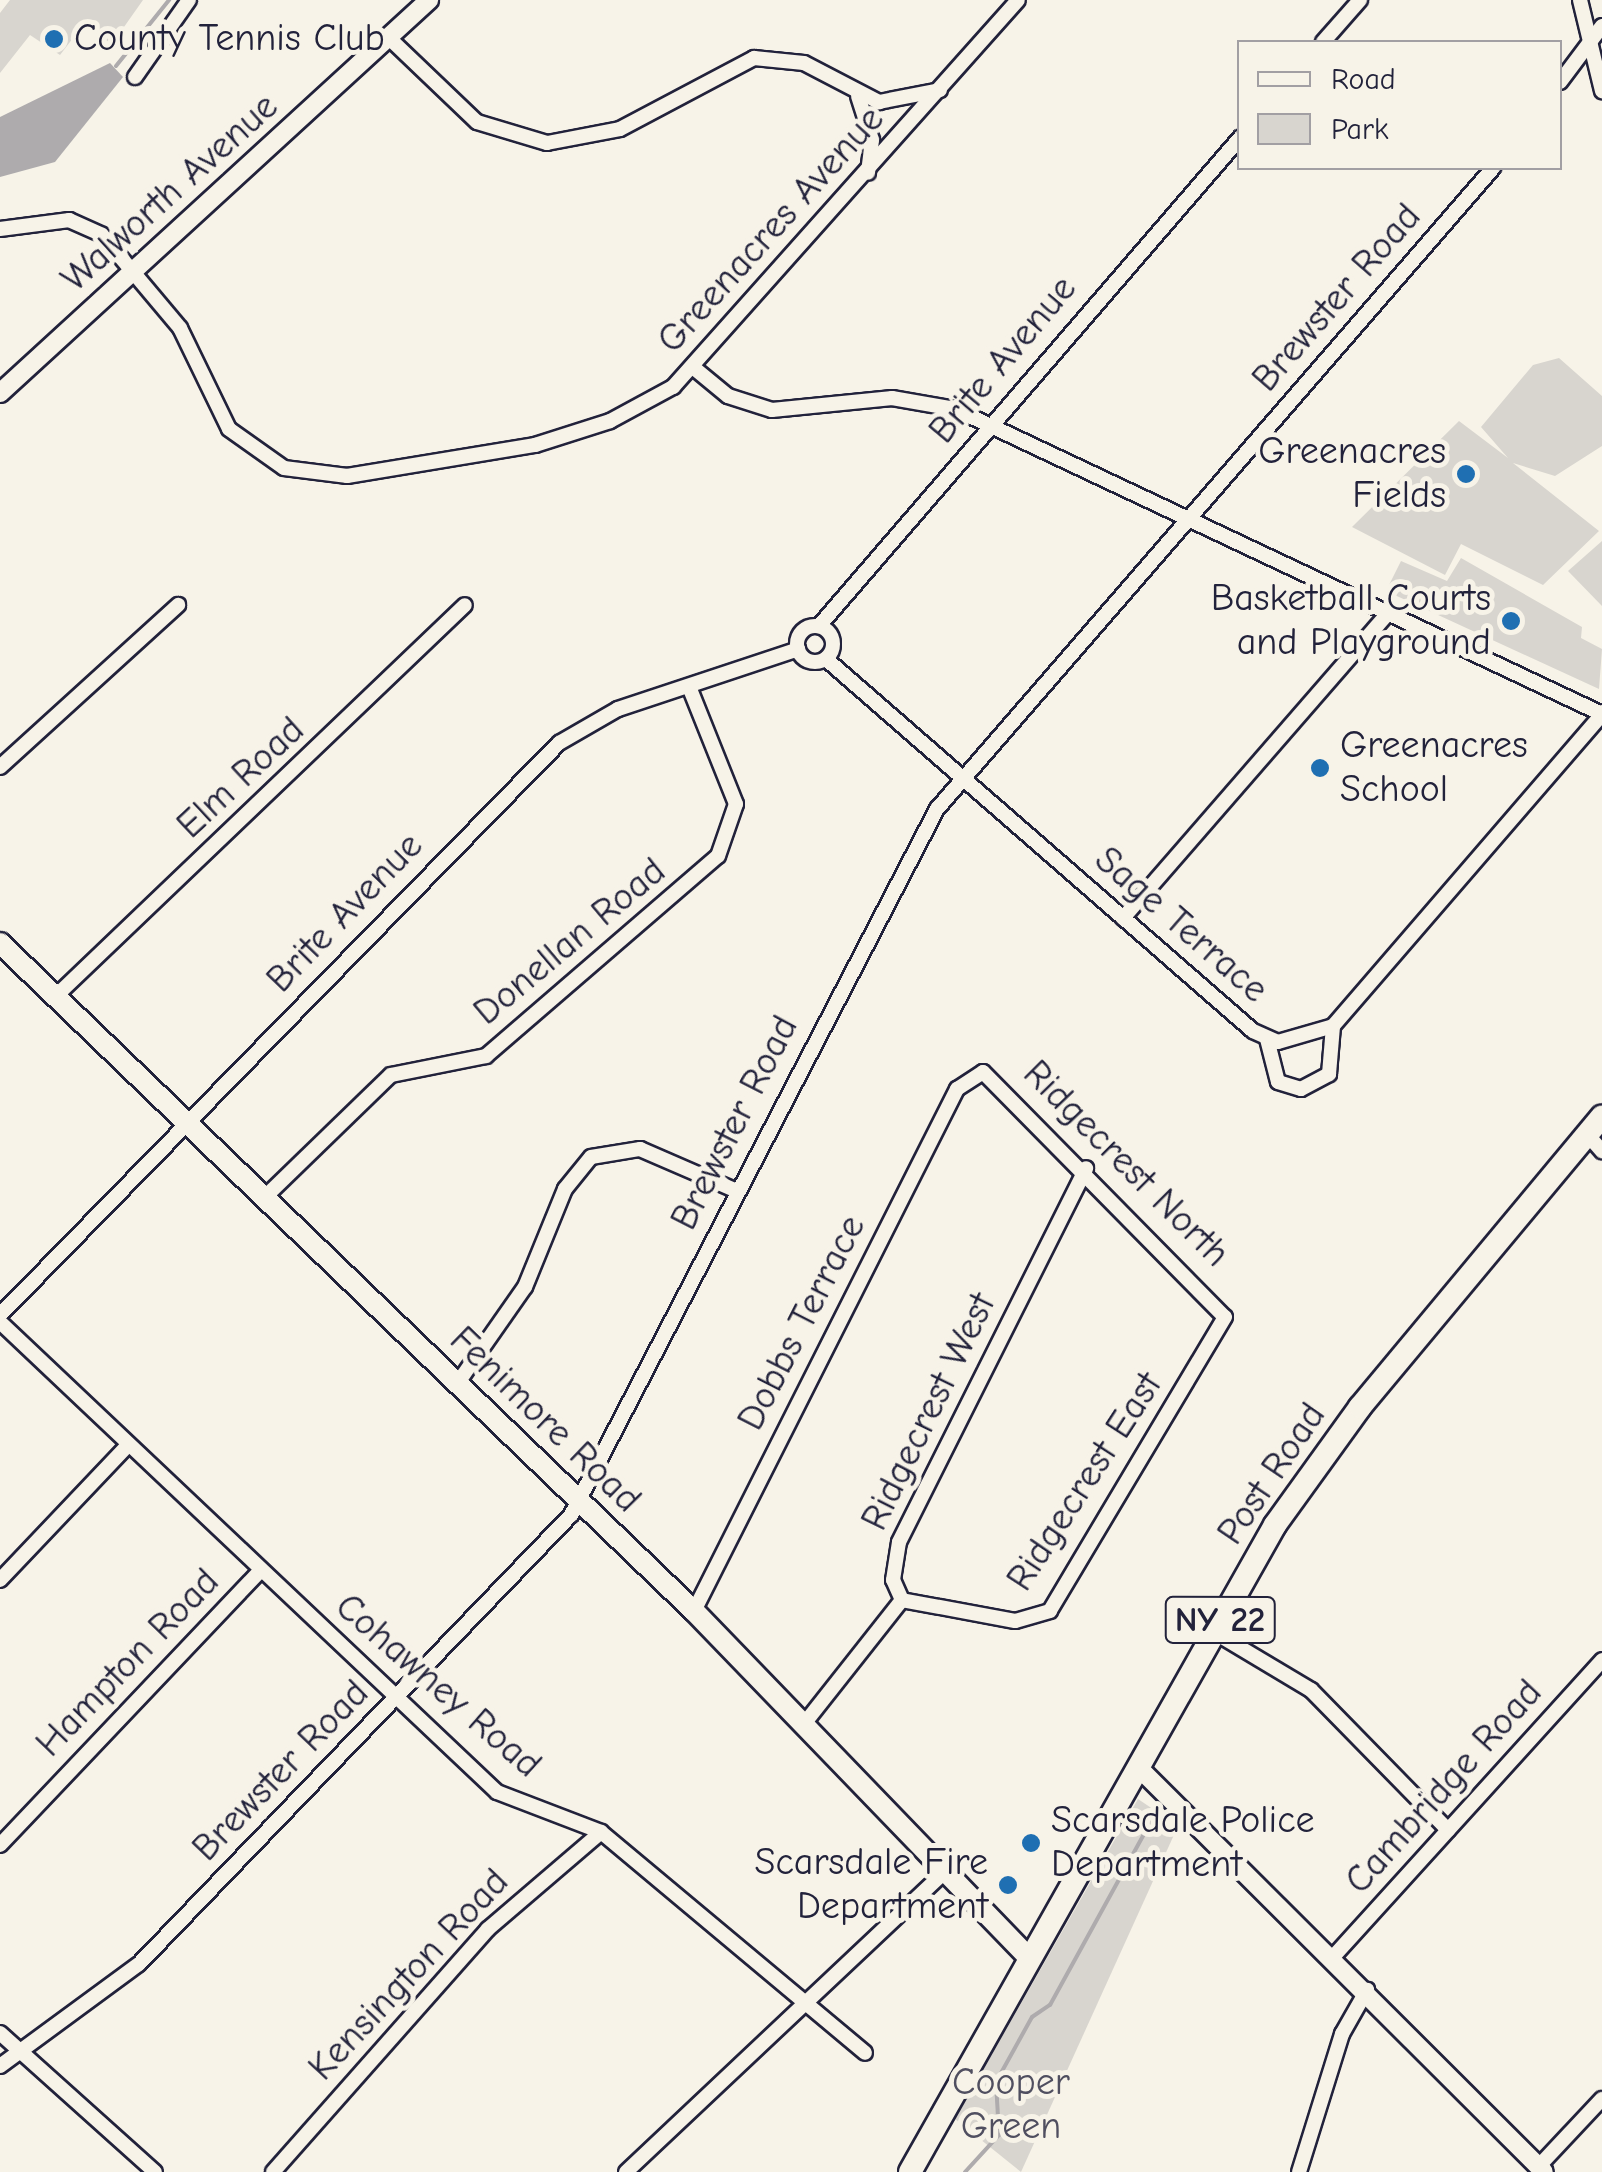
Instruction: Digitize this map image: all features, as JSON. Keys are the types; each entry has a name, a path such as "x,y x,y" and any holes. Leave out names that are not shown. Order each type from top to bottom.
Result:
{"main road":[{"name":"Fenimore Road","path":"0,943 694,1611 1030,1959"},
{"name":"Post Road","path":"910,2172 1214,1632 1326,1450 1597,1134"}],"street":[{"path":"135,77 189,0"},
{"name":"Walworth Avenue","path":"0,393 429,0"},
{"name":"Greenacres Avenue","path":"0,229 83,223 134,270 189,343 228,429 304,474 391,470 562,438 630,412 694,368 1018,0"},
{"path":"1325,40 1360,0"},
{"path":"1580,0 1602,91"},
{"path":"1562,79 1602,26"},
{"path":"388,37 476,122 528,141 604,135 754,58 821,70 858,96 899,102 940,90"},
{"path":"858,96 872,140 868,174"},
{"name":"Brite Avenue","path":"0,1319 559,743 618,709 690,689 798,649 800,635 819,626 1237,141"},
{"name":"Brewster Road","path":"0,2066 140,1964 396,1699 579,1501 896,872 962,779 1491,170"},
{"path":"694,368 760,408 906,398 992,424 1391,610 1602,714 1333,1026 1329,1074 1301,1089 1278,1082 1267,1039"},
{"name":"Elm Road","path":"57,995 465,605"},
{"path":"0,767 178,606"},
{"path":"1123,918 1391,610"},
{"path":"798,649 808,661 826,659 834,644 819,626"},
{"name":"Sage Terrace","path":"826,659 1267,1039 1308,1040 1333,1026"},
{"name":"Donellan Road","path":"265,1197 391,1075 486,1056 718,856 736,804 690,689"},
{"name":"Ridgecrest North","path":"976,1071 998,1080 1225,1312"},
{"name":"Dobbs Terrace","path":"694,1611 957,1089 976,1071"},
{"path":"456,1384 525,1287 570,1178 592,1157 640,1149 737,1191"},
{"name":"Ridgecrest West","path":"902,1600 894,1580 899,1542 1086,1168"},
{"name":"Ridgecrest East","path":"902,1600 1015,1622 1050,1610 1225,1312"},
{"name":"Cohawney Road","path":"0,1319 396,1699 511,1801 601,1832 864,2054"},
{"path":"0,1580 129,1444"},
{"name":"Hampton Road","path":"0,1845 261,1570"},
{"path":"804,1724 902,1600"},
{"path":"1214,1632 1311,1690 1448,1830"},
{"name":"Cambridge Road","path":"1334,1957 1602,1660"},
{"path":"1138,1767 1334,1957 1542,2169 1602,2099"},
{"name":"Kensington Road","path":"273,2172 488,1929 601,1832"},
{"path":"626,2172 944,1872"},
{"path":"1299,2172 1342,2034 1366,1990"},
{"path":"0,2033 155,2172"}],"green space":[{"name":"County Tennis Club","path":"10,0 143,0 112,44 83,25 60,55 30,35 0,73 0,13"},
{"name":"Greenacres Fields","path":"1559,358 1602,396 1602,446 1555,476 1513,463 1599,531 1543,585 1461,544 1445,575 1352,527 1459,421 1508,458 1481,427 1533,365"},
{"path":"1602,541 1602,606 1568,571"},
{"name":"Basketball Courts and Playground","path":"1461,558 1582,627 1581,638 1602,649 1599,689 1386,591 1401,561 1447,581"},
{"name":"Cooper Green","path":"1138,1799 1178,1826 1021,2172 955,2119"}],"shaded area":[{"path":"110,63 123,77 55,162 0,177 0,117"}],"waterway":[{"path":"116,66 169,0"},
{"path":"965,2172 999,2135 996,2082 1032,2017 1050,2005 1154,1816"}],"place":[{"name":"County Tennis Club","path":"54,39"},
{"name":"Greenacres Fields","path":"1466,474"},
{"name":"Basketball Courts and Playground","path":"1511,621"},
{"name":"Greenacres School","path":"1320,768"},
{"name":"Scarsdale Police Department","path":"1031,1843"},
{"name":"Scarsdale Fire Department","path":"1008,1885"}]}
